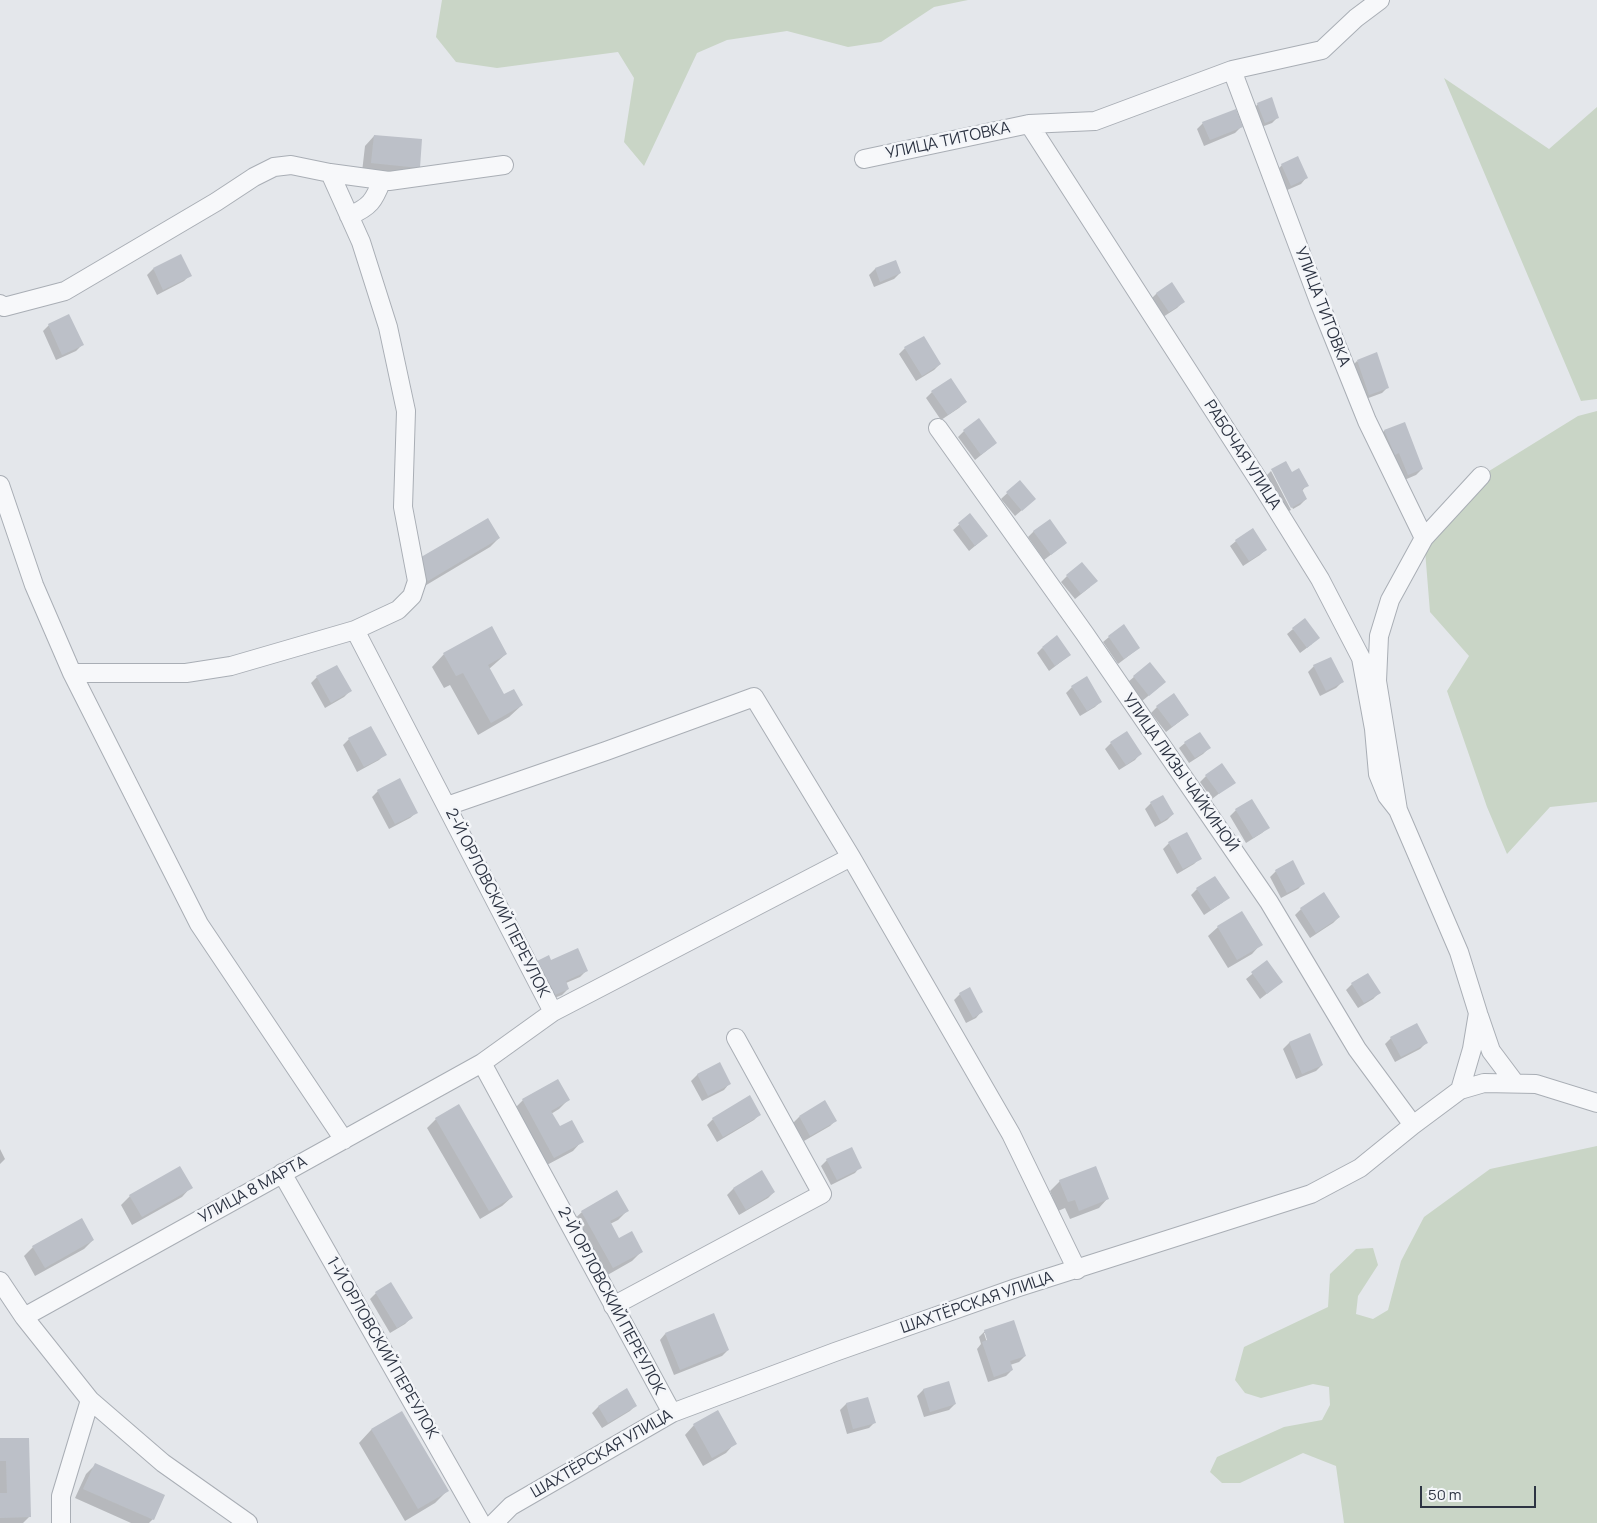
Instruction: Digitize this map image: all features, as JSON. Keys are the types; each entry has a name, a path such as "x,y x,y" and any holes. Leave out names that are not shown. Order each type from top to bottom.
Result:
{"street":[{"name":"УЛИЦА ТИТОВКА","path":"864,159 1029,124 1095,121 1232,70 1322,50 1356,18 1380,0"},
{"name":"УЛИЦА ТИТОВКА","path":"1232,70 1320,304 1367,421 1424,538"},
{"name":"РАБОЧАЯ УЛИЦА","path":"1029,124 1320,579 1361,658 1374,729 1378,774 1387,796 1398,810"},
{"path":"1,307 65,290 216,202 254,177 274,167 291,165 330,173 389,181 504,165"},
{"path":"72,674 186,673 231,666 355,630 398,610 412,596 417,581 403,506 406,411 388,327 361,242 330,173"},
{"path":"349,216 368,206 374,199 382,180"},
{"name":"УЛИЦА ЛИЗЫ ЧАЙКИНОЙ","path":"938,428 1084,634 1269,902 1357,1049 1412,1125"},
{"path":"1481,476 1424,538 1390,600 1379,636 1377,681 1398,810 1459,952 1491,1051 1515,1083"},
{"path":"0,486 34,585 72,674 199,924 344,1140"},
{"name":"2-Й ОРЛОВСКИЙ ПЕРЕУЛОК","path":"355,630 553,1012 482,1063 672,1414"},
{"path":"447,806 754,697 851,857 1011,1134 1077,1270"},
{"path":"553,1012 851,857"},
{"path":"1460,1090 1472,1049 1478,1012"},
{"path":"613,1306 822,1194 736,1038"},
{"name":"УЛИЦА 8 МАРТА","path":"24,1317 482,1063"},
{"name":"ШАХТЁРСКАЯ УЛИЦА","path":"494,1523 511,1506 672,1414 844,1349 1016,1288 1311,1194 1360,1168 1412,1125 1460,1090 1484,1083 1536,1084 1597,1103"},
{"name":"1-Й ОРЛОВСКИЙ ПЕРЕУЛОК","path":"282,1174 481,1523"},
{"path":"0,1281 24,1317 90,1400 163,1463 248,1523"},
{"path":"61,1523 61,1496 90,1400"}],"green space":[{"path":"442,0 968,0 934,7 881,42 848,47 787,31 727,40 697,53 644,166 624,142 634,78 618,52 497,68 456,62 436,37"},
{"path":"1444,78 1549,149 1597,107 1597,399 1581,401"},
{"path":"1597,411 1597,802 1550,807 1507,854 1487,807 1447,691 1469,656 1430,612 1424,538 1481,476 1578,416"},
{"path":"1597,1146 1597,1523 1344,1523 1336,1466 1303,1453 1240,1483 1222,1483 1210,1472 1217,1457 1284,1427 1322,1420 1330,1405 1329,1387 1313,1384 1261,1398 1245,1393 1235,1380 1244,1347 1328,1307 1330,1274 1356,1249 1373,1248 1378,1265 1358,1296 1356,1314 1373,1319 1388,1310 1401,1261 1424,1217 1490,1169"}],"building":[{"path":"1272,97 1279,118 1265,123 1257,103"},
{"path":"1236,109 1243,127 1210,140 1202,122"},
{"path":"374,135 422,139 420,168 371,163"},
{"path":"1298,156 1308,178 1291,186 1281,164"},
{"path":"181,254 192,276 163,290 153,268"},
{"path":"896,260 901,273 880,282 875,268"},
{"path":"1172,282 1185,302 1169,312 1156,293"},
{"path":"69,314 84,345 62,355 48,324"},
{"path":"924,336 941,364 922,376 904,347"},
{"path":"1377,352 1389,388 1369,395 1357,360"},
{"path":"951,378 967,402 948,415 931,391"},
{"path":"979,418 997,443 981,455 963,430"},
{"path":"1405,422 1423,469 1408,475 1399,453 1395,455 1384,430"},
{"path":"1286,461 1292,472 1299,468 1309,486 1302,489 1307,499 1291,508 1271,469"},
{"path":"1020,480 1036,499 1022,511 1006,492"},
{"path":"970,513 988,536 975,546 958,523"},
{"path":"488,518 500,538 428,581 416,560"},
{"path":"1050,519 1067,543 1051,555 1033,531"},
{"path":"1253,528 1267,550 1249,561 1235,540"},
{"path":"1082,562 1098,581 1081,594 1066,575"},
{"path":"1305,618 1320,638 1307,648 1292,628"},
{"path":"1124,624 1140,648 1124,659 1108,636"},
{"path":"492,626 507,654 488,665 504,694 514,689 523,705 491,723 463,673 456,676 443,653"},
{"path":"1057,635 1071,655 1055,666 1042,647"},
{"path":"1331,657 1344,682 1326,691 1313,665"},
{"path":"1150,662 1166,682 1149,696 1133,676"},
{"path":"337,665 352,691 331,703 316,676"},
{"path":"1087,676 1102,702 1087,711 1071,686"},
{"path":"1174,693 1189,715 1172,727 1156,706"},
{"path":"371,726 387,755 364,767 348,738"},
{"path":"1127,731 1142,754 1126,765 1110,742"},
{"path":"1200,732 1211,748 1195,758 1184,742"},
{"path":"1222,763 1236,783 1219,794 1205,775"},
{"path":"400,778 418,813 395,824 377,790"},
{"path":"1163,795 1174,814 1161,822 1150,802"},
{"path":"1252,799 1270,828 1253,838 1235,809"},
{"path":"1187,832 1202,859 1183,869 1168,842"},
{"path":"1293,860 1305,884 1287,893 1275,870"},
{"path":"1215,876 1230,898 1211,910 1196,888"},
{"path":"1324,892 1340,917 1316,933 1300,908"},
{"path":"1242,911 1263,945 1237,960 1217,926"},
{"path":"578,948 588,971 566,981 569,989 550,997 535,962 549,955 551,960"},
{"path":"1267,960 1283,982 1267,994 1251,972"},
{"path":"1368,973 1381,993 1364,1003 1351,983"},
{"path":"970,987 983,1012 973,1018 959,993"},
{"path":"1417,1023 1428,1043 1401,1057 1390,1037"},
{"path":"1310,1033 1323,1065 1302,1074 1289,1042"},
{"path":"720,1062 731,1084 708,1096 697,1074"},
{"path":"558,1079 570,1100 551,1111 560,1126 572,1120 584,1142 554,1158 522,1099"},
{"path":"750,1095 761,1115 723,1137 712,1118"},
{"path":"825,1100 837,1121 810,1136 799,1116"},
{"path":"459,1104 513,1197 489,1211 435,1118"},
{"path":"852,1147 862,1168 837,1180 826,1159"},
{"path":"180,1166 193,1188 142,1217 129,1195"},
{"path":"1096,1166 1109,1199 1079,1211 1075,1200 1068,1202 1059,1180"},
{"path":"762,1170 775,1192 746,1210 733,1188"},
{"path":"617,1190 629,1211 610,1221 619,1238 632,1231 643,1252 613,1268 581,1211"},
{"path":"82,1218 94,1240 45,1268 32,1246"},
{"path":"391,1282 413,1318 397,1328 375,1292"},
{"path":"714,1313 729,1350 680,1370 665,1333"},
{"path":"1014,1320 1026,1356 1010,1361 1013,1370 994,1377 982,1342 987,1340 984,1330"},
{"path":"949,1381 956,1404 930,1412 923,1389"},
{"path":"627,1388 637,1406 608,1423 598,1406"},
{"path":"868,1397 876,1423 853,1429 846,1403"},
{"path":"718,1410 737,1444 712,1458 693,1424"},
{"path":"402,1411 449,1491 418,1509 371,1429"},
{"path":"0,1438 29,1438 31,1517 0,1518 0,1493 7,1493 6,1461 0,1461"},
{"path":"95,1463 165,1495 154,1520 83,1489"}]}
